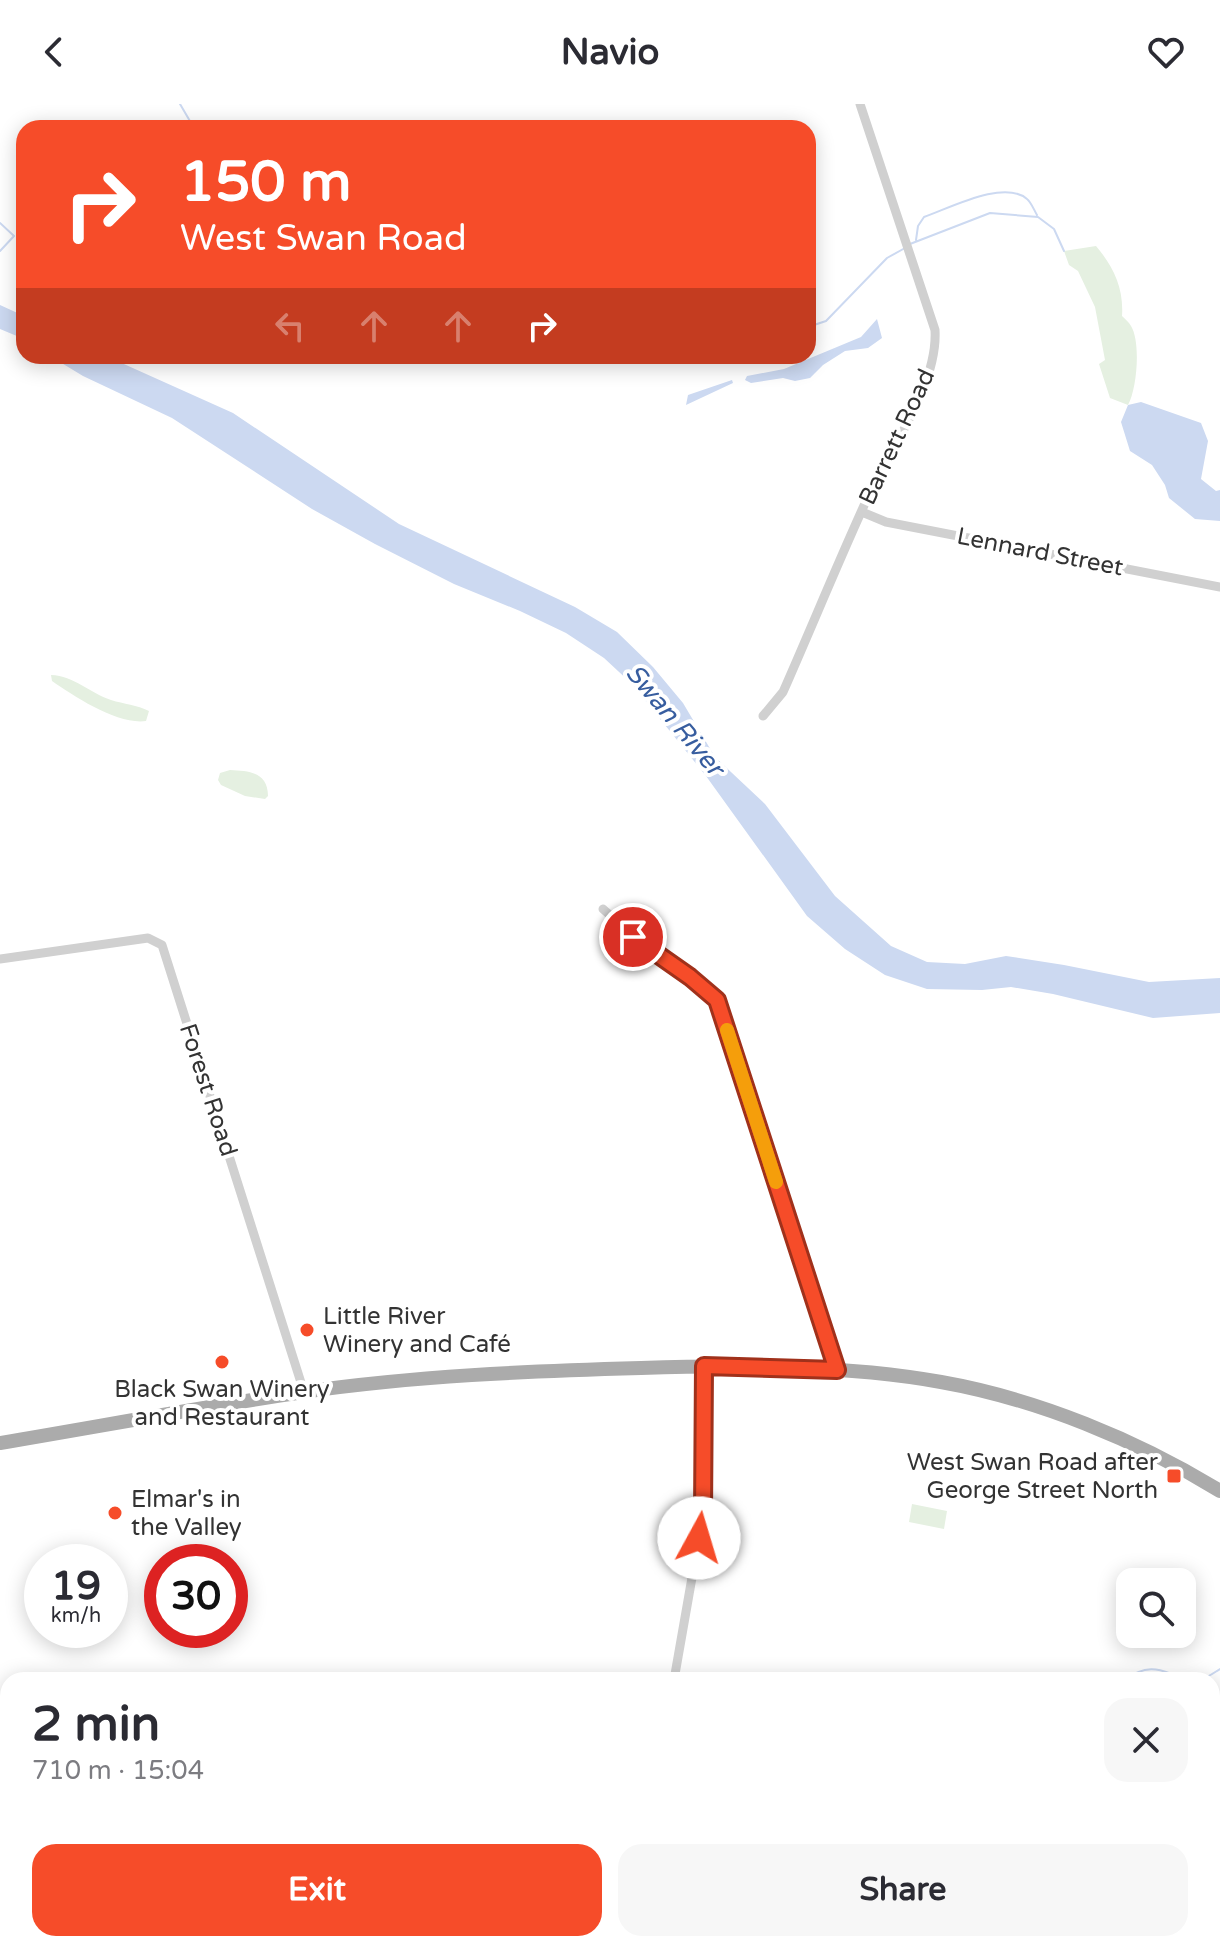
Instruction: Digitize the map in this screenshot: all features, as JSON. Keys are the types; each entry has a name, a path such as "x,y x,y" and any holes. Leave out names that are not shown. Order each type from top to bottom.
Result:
{"main road":[{"path":"0,1443 304,1392 412,1380 557,1370 704,1366 837,1370 941,1382 1058,1412 1219,1488"}],"street":[{"name":"Barrett Road","path":"765,714 783,692 862,512 927,380 936,349 935,330 860,104"},
{"name":"Lennard Street","path":"862,512 886,522 1220,587"},
{"path":"603,909 633,937 717,1000 837,1370"},
{"name":"Forest Road","path":"0,959 148,938 162,945 304,1392"},
{"path":"675,1672 703,1515 704,1366"}],"green space":[{"path":"1096,246 1116,278 1122,316 1134,333 1137,366 1128,405 1110,398 1099,364 1105,360 1095,307 1078,271 1069,265 1064,251"},
{"path":"51,675 67,678 111,700 149,711 146,721 123,719 97,708 52,681"},
{"path":"230,770 250,772 261,777 268,796 265,799 245,796 221,785 218,780 220,773"},
{"path":"912,1504 947,1511 944,1529 909,1522"}],"water":[{"path":"0,305 16,312 16,336 0,329"},
{"path":"877,319 882,338 868,348 845,351 810,378 751,383 745,380 747,376 796,364 816,364 816,356 861,337"},
{"name":"Swan River","path":"63,364 124,364 233,413 399,524 575,607 617,632 653,667 683,703 715,757 765,804 835,896 891,946 927,962 965,964 1006,956 1149,982 1220,978 1220,1013 1153,1018 1011,987 927,989 885,975 845,949 807,916 706,776 632,684 604,658 566,633 454,584 375,544 312,509 172,418"},
{"path":"732,380 733,383 686,405 688,395"},
{"path":"1141,402 1201,423 1208,441 1201,479 1216,491 1220,490 1220,521 1195,519 1169,498 1152,465 1130,451 1121,422 1128,405"}],"waterway":[{"path":"180,104 189,120"},
{"path":"916,240 918,226 924,217 991,194 1017,194 1028,200 1037,215"},
{"path":"910,244 990,213 1038,217 1054,229 1064,251"},
{"path":"0,223 14,236 0,251"},
{"path":"816,324 826,321 887,258 905,248"},
{"path":"1214,1672 1220,1669"},
{"path":"1140,1672 1164,1672"}],"slow traffic":[{"path":"727,1030 776,1182"}],"place":[{"name":"Little River Winery and Café","path":"307,1330"},
{"name":"Black Swan Winery and Restaurant","path":"222,1362"},
{"name":"West Swan Road after George Street North","path":"1174,1476"},
{"name":"Elmar's in the Valley","path":"115,1513"}],"route":[{"path":"633,937 717,1000 837,1370 704,1366 703,1515 699,1538"}]}
